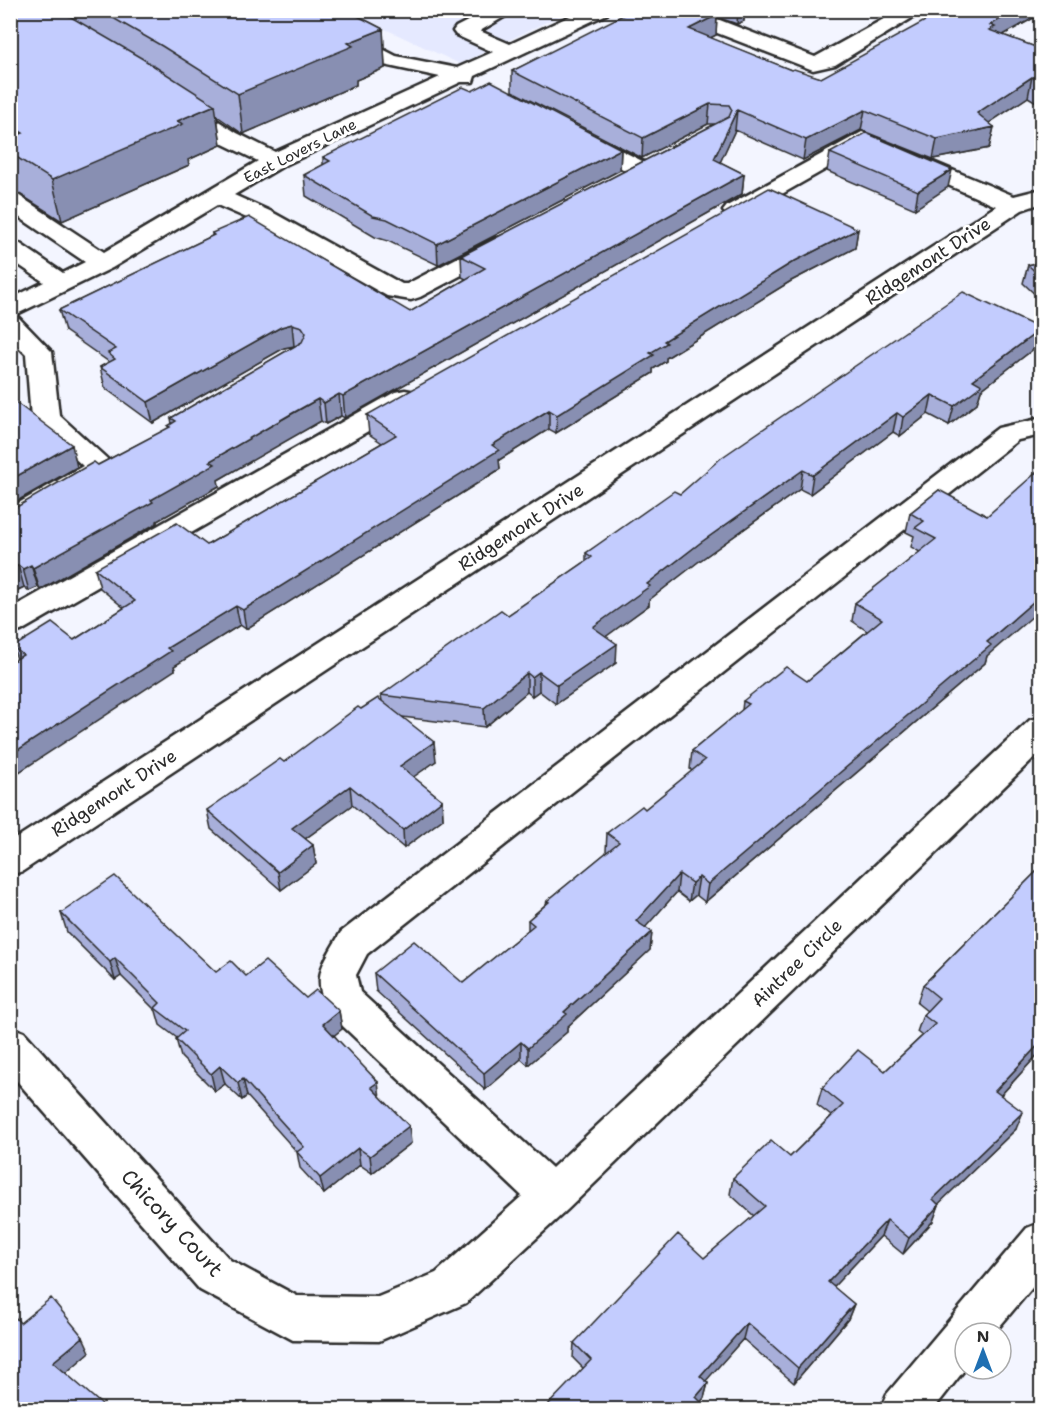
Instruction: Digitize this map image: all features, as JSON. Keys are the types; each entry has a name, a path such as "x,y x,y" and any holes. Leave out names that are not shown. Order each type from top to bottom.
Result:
{"street":[{"path":"291,10 391,61 460,75 487,88"},
{"path":"506,10 463,31 511,52"},
{"name":"East Lovers Lane","path":"10,309 63,285 103,263 275,161 600,10"},
{"path":"675,10 813,64 828,61 915,10"},
{"path":"168,98 229,138 275,161"},
{"path":"560,126 642,171"},
{"path":"717,222 862,139 1030,199"},
{"path":"215,196 264,218 396,291 404,292 411,292 526,231"},
{"name":"Ridgemont Drive","path":"10,861 1030,199"},
{"path":"10,200 103,263"},
{"path":"10,248 63,285"},
{"path":"10,323 39,352 45,418 112,461 10,521"},
{"path":"10,623 426,387"},
{"path":"552,1196 342,1000 337,974 354,943 1008,434 1041,426"},
{"name":"Aintree Circle","path":"552,1196 1041,729"},
{"name":"Chicory Court","path":"10,1044 214,1275 293,1318 379,1319 451,1287 552,1196"},
{"path":"977,1321 1041,1242"},
{"path":"903,1410 953,1350"}],"shaded area":[{"path":"347,11 569,11 460,64"}],"building":[{"path":"10,10 59,10 143,59 215,105 177,121 183,124 52,180 10,153 10,138 23,133 10,125"},
{"path":"99,10 346,10 383,29 348,43 353,46 238,94"},
{"path":"638,10 704,10 717,15 689,29 791,70 821,78 945,10 1016,10 990,25 995,27 989,30 1041,49 1041,82 1032,77 977,113 994,127 937,139 865,110 806,140 737,110 714,159 744,174 343,396 339,394 324,403 318,399 210,461 215,464 151,500 153,502 33,568 31,565 23,569 18,565 10,569 10,509 94,462 98,465 170,427 168,426 176,421 171,418 302,342 306,333 302,327 292,324 281,327 148,402 100,367 115,359 108,353 116,349 59,310 214,235 212,233 249,217 410,312 485,268 461,256 729,117 732,110 729,105 710,104 643,138 512,71 627,13"},
{"path":"491,81 621,149 437,244 387,219 373,216 304,175 330,161 323,157 463,87 472,91"},
{"path":"866,133 952,170 918,191 830,153"},
{"path":"769,188 858,229 793,262 664,341 667,343 650,353 654,355 557,415 549,410 492,445 499,450 243,610 236,606 167,648 171,651 10,755 10,663 23,655 13,647 52,623 74,640 135,601 95,569 177,523 207,545 396,435 367,415"},
{"path":"1041,262 1041,277 1028,265"},
{"path":"963,292 1041,329 973,380 982,385 954,406 932,395 903,417 897,413 813,475 803,470 700,543 647,584 650,586 593,627 617,644 557,685 539,672 532,677 527,673 484,708 381,695 501,610 508,615 592,557 586,553 674,491 680,494 721,458"},
{"path":"10,398 72,445 10,480"},
{"path":"1038,471 1041,471 1041,595 987,642 991,645 708,884 699,877 692,883 679,874 636,921 652,932 564,1012 567,1014 528,1048 521,1042 484,1073 374,973 414,941 463,983 534,925 528,920 549,902 547,901 619,842 607,833 642,806 645,809 705,760 692,751 749,704 743,701 786,667 807,681 882,619 855,603 936,539 915,528 924,521 910,513 939,490 987,516"},
{"path":"378,698 434,742 400,766 442,800 403,830 350,786 292,828 313,845 278,872 207,810 280,759 284,762 358,707 361,709"},
{"path":"1041,867 1041,1042 995,1091 1023,1112 933,1199 939,1205 909,1238 887,1220 828,1282 854,1304 798,1368 747,1323 700,1376 708,1383 696,1397 703,1404 697,1410 543,1410 591,1360 574,1343 678,1234 704,1258 765,1206 733,1178 771,1141 790,1157 843,1105 822,1088 858,1050 885,1071 935,1024 923,1015 939,998 923,985"},
{"path":"115,876 216,972 231,961 246,976 265,961 306,998 316,990 339,1011 323,1024 378,1082 371,1087 409,1126 370,1156 358,1148 320,1178 297,1152 304,1147 243,1079 238,1083 220,1066 211,1074 176,1039 185,1031 155,1008 160,1003 115,958 110,962 61,913"},
{"path":"51,1298 83,1337 53,1362 108,1410 10,1410 10,1311 20,1323"}]}
